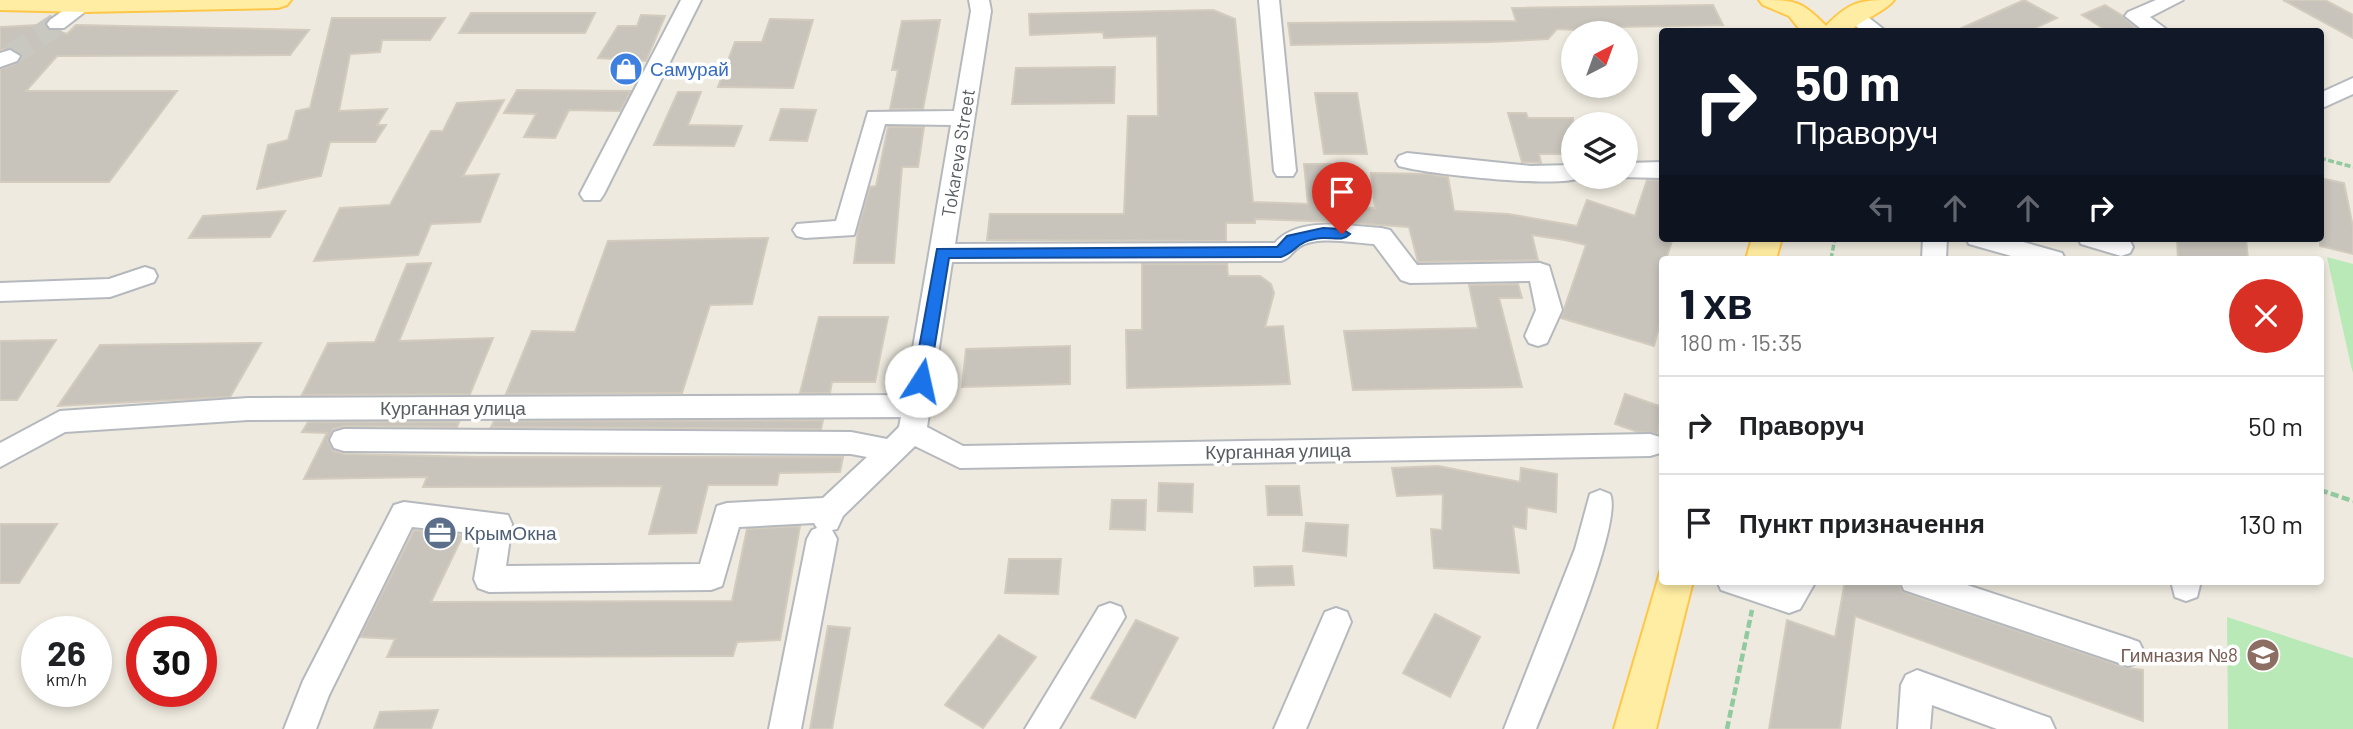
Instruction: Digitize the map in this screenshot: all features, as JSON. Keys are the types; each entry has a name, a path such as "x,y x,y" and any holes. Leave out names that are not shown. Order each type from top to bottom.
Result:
{"main road":[{"path":"0,2 85,4 278,0"},
{"path":"1772,0 1798,11 1813,28"},
{"path":"1830,10 1881,0"},
{"path":"1635,729 1673,585"}],"street":[{"path":"592,194 691,0"},
{"name":"Tokareva Street","path":"907,430 942,253 981,11 979,0"},
{"path":"2154,28 2135,16 2174,0"},
{"path":"57,24 85,4"},
{"path":"1830,10 1868,28"},
{"path":"2324,100 2353,85"},
{"path":"805,230 846,229 876,117 963,118"},
{"path":"1408,161 1531,174 1561,173"},
{"path":"1638,171 1659,170"},
{"path":"942,253 1281,252 1292,239 1323,233 1381,236 1410,274 1539,272 1549,310 1538,336"},
{"path":"1966,242 1982,256"},
{"path":"1992,242 2042,256"},
{"path":"2102,242 2121,248"},
{"name":"Курганная улица","path":"0,456 60,422 248,409 907,430 960,457 1650,445"},
{"path":"785,729 826,523 907,430"},
{"name":"Курганная улица","path":"344,440 851,443 907,430"},
{"path":"1520,729 1590,549 1600,502"},
{"path":"300,729 314,691 404,514 498,524 489,579 711,577 727,515 826,523"},
{"path":"1744,585 1789,600 1798,585"},
{"path":"1927,585 2128,652"},
{"path":"1041,729 1110,617"},
{"path":"1290,729 1336,622"},
{"path":"1914,729 1917,685 2039,729"}],"lane":[{"path":"1269,0 1285,171"},
{"path":"0,292 110,288 145,276"}],"path":[{"path":"2324,159 2353,167"},
{"path":"2324,491 2353,501"},
{"path":"1727,729 1744,585"}],"green space":[{"path":"2327,257 2353,264 2353,373 2351,366"},
{"path":"2227,617 2353,658 2353,729 2228,729"}],"building":[{"path":"2024,0 2057,18 2035,28 1962,28"},
{"path":"2283,0 2325,0 2353,15 2353,38"},
{"path":"1713,5 1723,25 1638,27 1638,21 1561,21 1561,29 1557,29 1548,39 1291,45 1288,23 1516,21 1512,8"},
{"path":"2105,5 2136,28 2103,28 2082,15"},
{"path":"1213,10 1235,19 1253,202 1308,204 1304,164 1331,164 1336,206 1375,208 1371,173 1428,174 1448,177 1454,211 1508,214 1577,226 1587,200 1635,216 1647,180 1659,180 1659,242 1672,242 1667,256 1659,256 1659,327 1654,346 1561,318 1586,245 1565,240 1532,235 1538,260 1418,262 1409,227 1339,222 1255,219 1255,223 1226,223 1226,241 987,240 990,214 1124,214 1128,116 1158,116 1157,36 1104,38 1103,32 1030,35 1029,14"},
{"path":"471,13 595,13 585,33 459,33"},
{"path":"641,15 665,16 646,61 598,58 618,26 637,26"},
{"path":"332,18 445,18 430,40 382,40 380,52 350,54 339,111 387,109 377,125 386,125 375,142 330,142 321,176 257,189 268,145 288,140 296,111 310,108"},
{"path":"770,19 813,20 793,88 718,87 735,42 762,42"},
{"path":"940,20 923,109 890,109 898,70 892,70 902,21"},
{"path":"38,25 67,34 76,25 309,30 290,55 57,56 26,91 177,91 109,182 0,182 0,69 18,63 23,55 11,48 0,50 0,27"},
{"path":"1115,67 1114,103 1012,104 1016,68"},
{"path":"517,90 631,91 620,111 569,110 555,138 524,137 536,114 504,113"},
{"path":"678,92 701,92 688,125 742,126 734,146 654,145"},
{"path":"1315,93 1357,93 1367,154 1324,154"},
{"path":"504,100 463,176 499,174 480,222 431,224 418,255 314,261 340,208 390,205 431,131 443,131 457,103"},
{"path":"781,109 816,110 807,141 770,140"},
{"path":"1508,113 1526,113 1528,118 1561,118 1561,154 1539,154 1541,163 1522,162"},
{"path":"888,127 924,127 918,167 902,167 894,263 854,263 858,229 870,187 876,186"},
{"path":"2324,179 2344,183 2353,227 2353,254 2320,246 2320,242 2324,242"},
{"path":"285,211 270,237 189,238 203,216"},
{"path":"768,238 752,304 710,305 682,393 506,394 532,331 575,332 608,241"},
{"path":"2177,242 2246,242 2248,256 2178,256"},
{"path":"431,263 399,341 493,338 470,394 302,395 328,343 375,342 407,264"},
{"path":"1142,264 1227,264 1228,276 1260,276 1271,284 1274,293 1265,327 1283,326 1290,384 1127,388 1126,330 1142,330"},
{"path":"1518,284 1522,298 1499,298 1522,387 1353,390 1344,331 1478,328 1469,285"},
{"path":"819,317 888,317 875,382 832,382 830,393 800,393"},
{"path":"56,340 17,400 0,400 0,341"},
{"path":"261,343 230,397 58,406 100,345"},
{"path":"1070,346 1070,384 962,387 966,349"},
{"path":"1625,394 1659,406 1658,434 1638,432 1615,424"},
{"path":"823,420 821,429 491,427 494,421"},
{"path":"308,422 459,422 457,427 344,426 333,429 328,441 333,451 344,454 479,457 843,457 840,472 779,473 777,485 708,485 696,533 649,534 662,486 423,487 427,477 304,479 327,433 302,432"},
{"path":"1438,466 1520,482 1521,468 1557,474 1556,512 1527,507 1526,529 1513,526 1519,573 1434,568 1431,529 1442,530 1443,494 1397,496 1392,468"},
{"path":"1159,483 1193,484 1192,512 1158,511"},
{"path":"1266,486 1299,486 1302,515 1268,515"},
{"path":"1112,500 1146,500 1145,530 1110,529"},
{"path":"1306,523 1348,525 1346,556 1303,551"},
{"path":"0,524 57,524 19,583 0,583"},
{"path":"800,526 780,640 737,642 733,656 387,657 395,639 360,637 414,530 463,535 431,602 732,601 747,529"},
{"path":"1009,559 1061,559 1058,594 1005,593"},
{"path":"1292,566 1294,585 1255,586 1254,567"},
{"path":"1844,585 1899,585 1903,592 2127,668 2143,670 2143,721 1855,616 1840,729 1769,729 1787,620 1835,637"},
{"path":"1435,614 1480,637 1450,697 1403,673"},
{"path":"1136,620 1178,638 1135,718 1091,698"},
{"path":"828,626 850,628 832,729 810,729"},
{"path":"999,635 1036,657 983,728 945,705"},
{"path":"438,710 431,729 374,729 380,712"}],"tunnel":[{"path":"10,56 57,24"}],"place":[{"name":"Самурай","path":"626,69"},
{"name":"КрымОкна","path":"440,533"},
{"name":"Гимназия №8","path":"2263,655"}],"route":[{"path":"921,381 942,253 1281,252 1292,239 1323,233 1342,234"}]}
